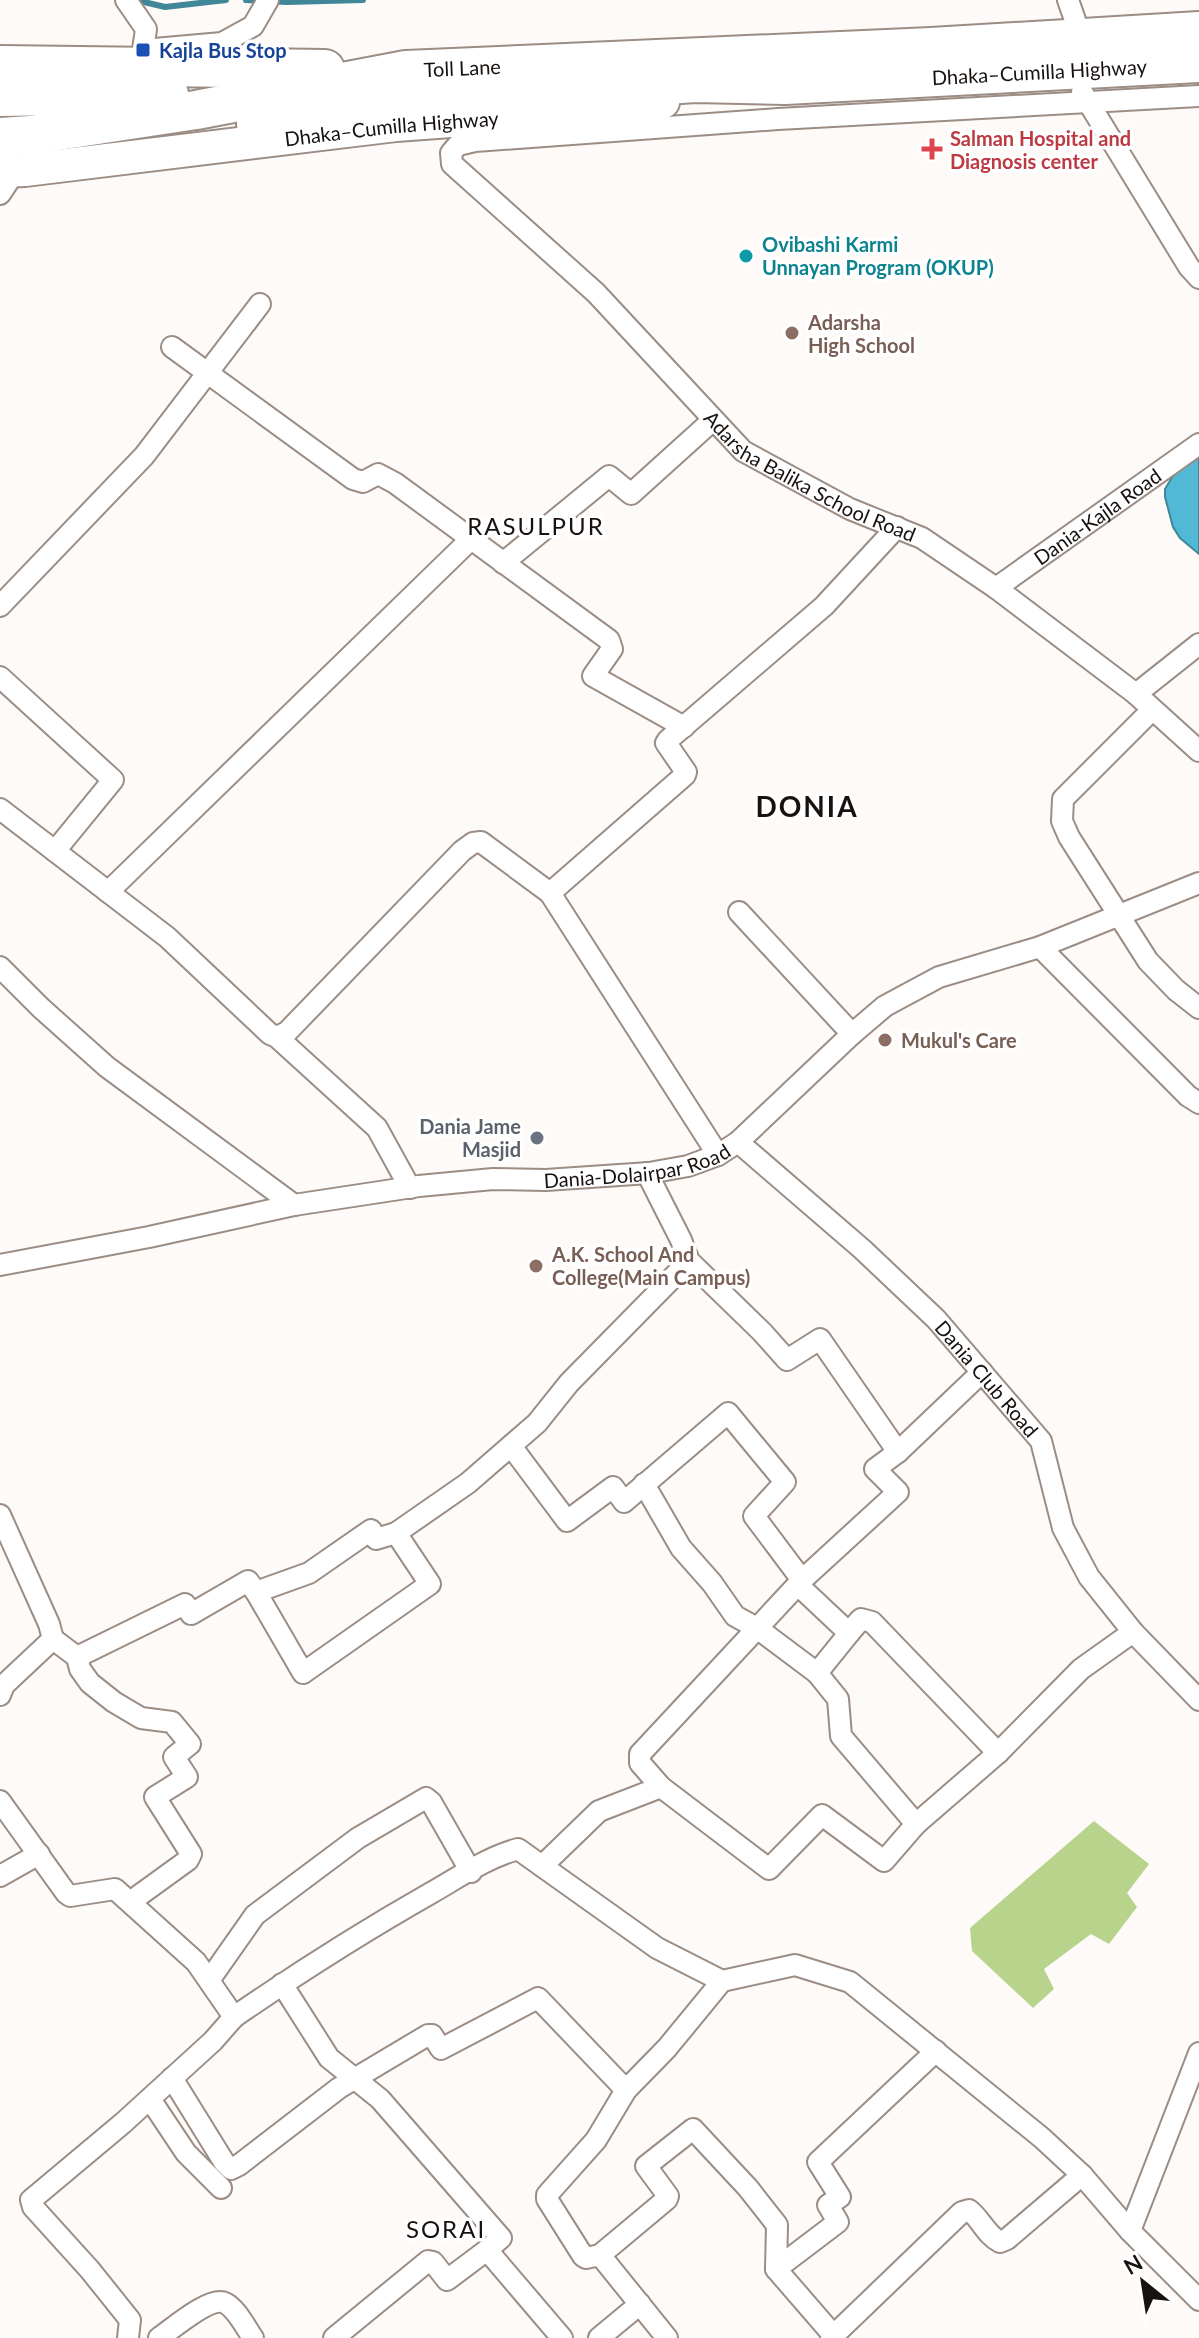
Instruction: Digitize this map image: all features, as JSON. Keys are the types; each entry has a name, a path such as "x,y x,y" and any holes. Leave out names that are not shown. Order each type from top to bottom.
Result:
{"highway":[{"path":"0,65 422,69 538,50 1072,10 1199,12"},
{"name":"Dhaka–Cumilla Highway","path":"931,47 1199,31"},
{"name":"Toll Lane","path":"3,166 31,135 422,69 931,47"},
{"name":"Dhaka–Cumilla Highway","path":"3,166 22,158 112,147 366,106 695,83 1078,86 1199,63"},
{"path":"0,81 336,83"},
{"path":"0,97 285,93"},
{"path":"0,111 237,102"}],"main road":[{"path":"0,49 143,50 422,69"}],"street":[{"path":"126,0 146,29 143,50 222,43 253,26 266,5"},
{"path":"1078,86 1199,96"},
{"path":"1078,86 1189,267 1199,278"},
{"name":"Adarsha Balika School Road","path":"1078,86 475,141 458,145 451,153 452,164 596,293 743,451 850,509 922,538 996,588 1136,694 1199,751"},
{"path":"0,606 144,456 260,304"},
{"path":"172,347 353,479 363,482 378,474 395,483 609,640 612,649 593,676 684,727"},
{"path":"503,563 609,476 631,494 713,420"},
{"name":"Dania-Kajla Road","path":"996,588 1199,444"},
{"path":"550,893 685,775 666,743 824,606 897,527"},
{"path":"108,892 471,539"},
{"path":"1136,694 1199,644"},
{"path":"0,677 113,780 55,851"},
{"path":"1152,710 1063,799 1062,821 1069,837 1148,961 1199,1008"},
{"path":"0,809 167,937 270,1034 377,1128 410,1188"},
{"path":"277,1037 287,1032 462,851 473,843 481,842 550,893 718,1155"},
{"name":"Dania-Dolairpar Road","path":"0,1265 294,1205 410,1188 493,1179 546,1180 647,1173 688,1166 718,1155 738,1142 885,1006 939,977 1040,947 1199,883"},
{"path":"739,912 852,1034"},
{"path":"1040,947 1188,1096 1199,1103"},
{"path":"0,967 107,1067 294,1205"},
{"name":"Dania Club Road","path":"738,1142 862,1249 936,1319 1041,1441 1063,1528 1089,1577 1133,1632 1199,1700"},
{"path":"647,1173 689,1261 751,1320 787,1360 820,1339 898,1452"},
{"path":"256,1592 309,1573 371,1530 376,1539 396,1533 468,1483 537,1423 569,1383 689,1261"},
{"path":"982,1372 898,1452 875,1469 898,1492 800,1582 640,1754 640,1763 661,1787 769,1869 822,1815 884,1861 916,1824 998,1753 1081,1669 1133,1632"},
{"path":"511,1446 567,1521 613,1487 624,1502 728,1413 785,1482 754,1516 800,1582 849,1633 859,1621"},
{"path":"644,1484 681,1548 712,1583 735,1616 757,1628 817,1673 838,1699 841,1736 916,1824"},
{"path":"0,1515 53,1639 77,1657 80,1669 90,1683 141,1718 172,1722 190,1744 174,1757 187,1777 155,1797 191,1854 188,1860 130,1902"},
{"path":"77,1657 185,1604 191,1614 248,1581 303,1673 430,1584 396,1533"},
{"path":"859,1621 872,1622 998,1753"},
{"path":"817,1673 859,1621"},
{"path":"0,1695 4,1685 53,1639"},
{"path":"542,1866 599,1811 661,1787"},
{"path":"210,1979 255,1915 358,1838 394,1819 418,1800 426,1798 431,1802 471,1872"},
{"path":"0,1801 70,1896 115,1889 196,1962 234,2017"},
{"path":"128,2338 130,2320 33,2207 31,2200 150,2099 213,2041 234,2017 394,1914 471,1872 493,1856 518,1849 657,1948 722,1981"},
{"path":"0,1876 39,1854"},
{"path":"1082,2175 1000,2242 994,2239 974,2213 969,2210 962,2212 832,2337 776,2269 777,2225 748,2188 693,2129 646,2166 668,2196 667,2199 600,2255 583,2256 547,2199 547,2195 596,2140 626,2090 667,2048 722,1981 795,1965 850,1982 936,2051 1082,2175 1130,2231 1199,2300"},
{"path":"282,1984 329,2058 380,2099 501,2238 447,2280 433,2262 428,2261 334,2338"},
{"path":"172,2078 231,2169 339,2088 428,2035 435,2038 441,2049 538,1998 626,2090"},
{"path":"776,2269 838,2222 828,2205 840,2197 818,2162 936,2051"},
{"path":"1130,2231 1199,2053"},
{"path":"150,2099 186,2153 221,2188"},
{"path":"487,2250 562,2338"},
{"path":"600,2255 667,2338"},
{"path":"159,2338 211,2302 223,2302 253,2338"},
{"path":"599,2338 640,2304"}],"green space":[{"path":"1094,1821 1149,1864 1127,1893 1137,1907 1109,1944 1091,1934 1044,1969 1054,1989 1033,2008 972,1951 970,1928"}],"water":[{"path":"1199,456 1199,554 1180,538 1173,527 1165,489 1182,465"}],"waterway":[{"path":"136,0 165,7 226,0"},
{"path":"246,0 363,0"}],"place":[{"name":"Kajla Bus Stop","path":"143,50"},
{"name":"Salman Hospital and Diagnosis center","path":"932,149"},
{"name":"Ovibashi Karmi Unnayan Program (OKUP)","path":"746,256"},
{"name":"Adarsha High School","path":"792,333"},
{"name":"Mukul's Care","path":"885,1040"},
{"name":"Dania Jame Masjid","path":"537,1138"},
{"name":"A.K. School And College(Main Campus)","path":"536,1266"}],"district":[{"name":"RASULPUR","path":"536,525"},
{"name":"DONIA","path":"807,806"},
{"name":"SORAI","path":"446,2228"}]}
